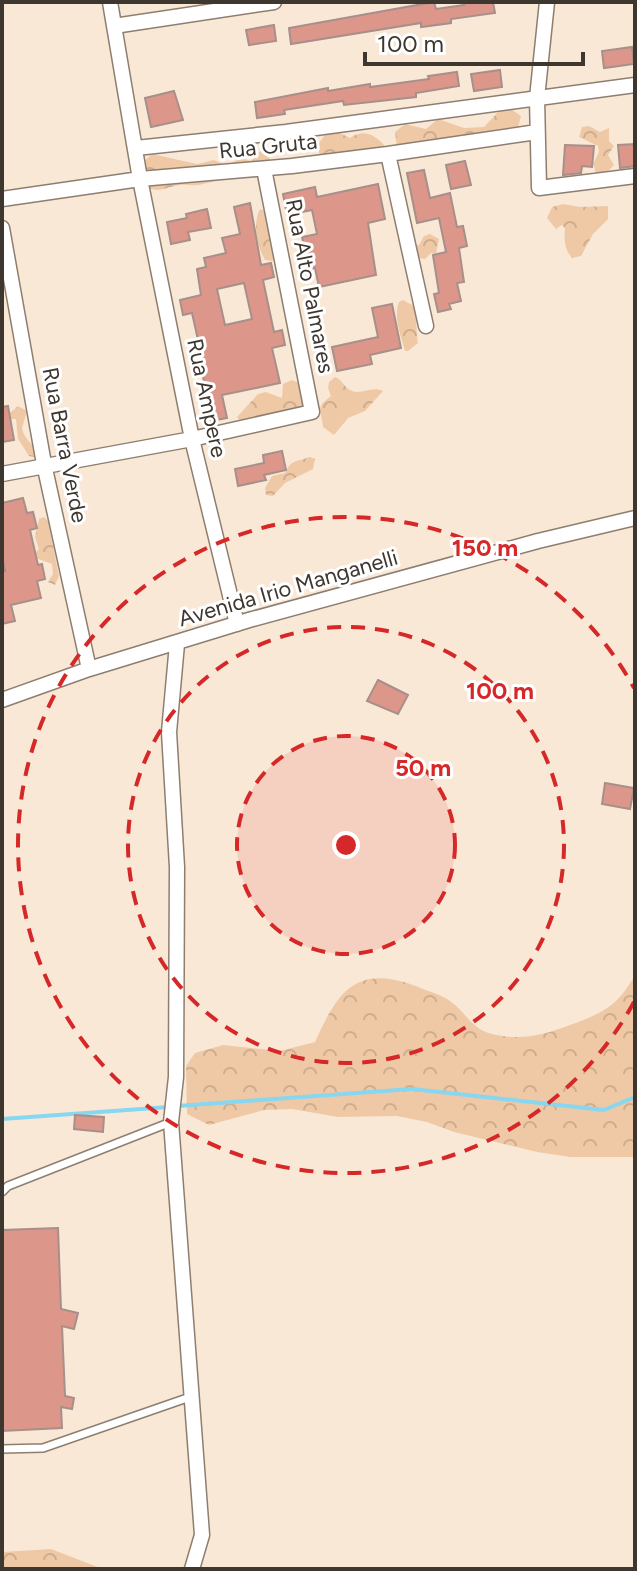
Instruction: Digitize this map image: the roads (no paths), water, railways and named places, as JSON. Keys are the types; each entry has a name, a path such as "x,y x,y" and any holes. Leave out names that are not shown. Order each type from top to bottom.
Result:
{"street":[{"name":"Rua Ampere","path":"110,2 140,179 192,439 237,624"},
{"path":"114,26 274,2"},
{"path":"547,2 537,98 539,188 635,176"},
{"name":"Rua Gruta","path":"136,148 302,130 635,85"},
{"name":"Rua Gruta","path":"2,199 140,179 264,169 388,154 537,132"},
{"path":"388,154 426,326"},
{"name":"Rua Alto Palmares","path":"192,439 312,412 264,169"},
{"name":"Rua Barra Verde","path":"2,228 44,464 89,669"},
{"path":"2,474 192,439"},
{"name":"Avenida Irio Manganelli","path":"2,700 89,669 237,624 538,541 635,518"},
{"path":"177,644 169,732 177,867 176,1077 171,1122 202,1535 192,1569"}],"lane":[{"path":"2,1192 8,1186 171,1122"},
{"path":"2,1449 43,1448 190,1397"}],"waterway":[{"path":"178,1106 412,1089 604,1110 635,1097"},
{"path":"2,1119 169,1107"}]}
